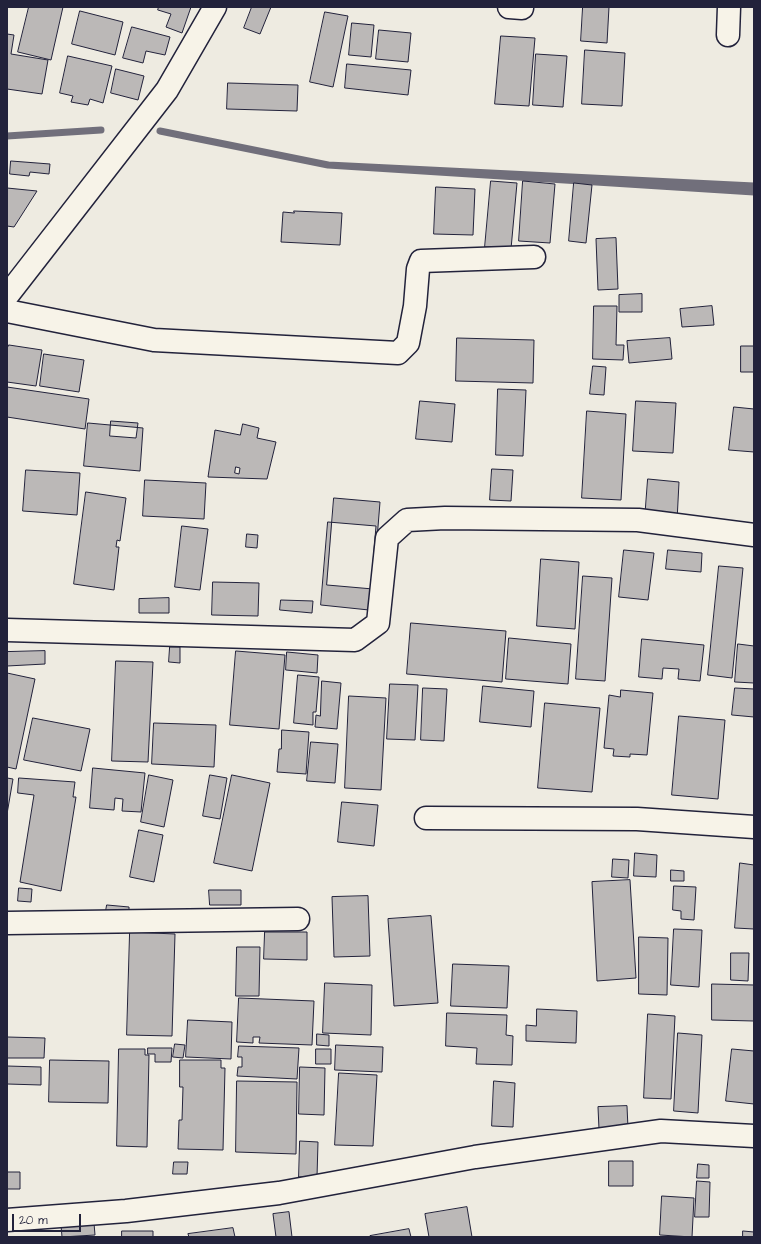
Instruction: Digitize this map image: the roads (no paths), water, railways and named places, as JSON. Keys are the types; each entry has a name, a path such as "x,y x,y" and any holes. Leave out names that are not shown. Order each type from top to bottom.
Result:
{"street":[{"path":"7,296 166,90 215,7"},
{"path":"728,35 729,7"},
{"path":"7,311 154,340 398,353 408,343 415,306 418,269 421,261 534,256"},
{"path":"7,630 354,640 378,623 387,538 407,520 445,518 638,520 754,535"},
{"path":"426,818 637,820 754,827"},
{"path":"7,923 298,920"},
{"path":"7,1220 126,1211 279,1193 475,1157 661,1131 754,1136"}],"waterway":[{"path":"7,136 101,130"},
{"path":"160,131 328,165"},
{"path":"754,186 328,165 754,192"}]}
